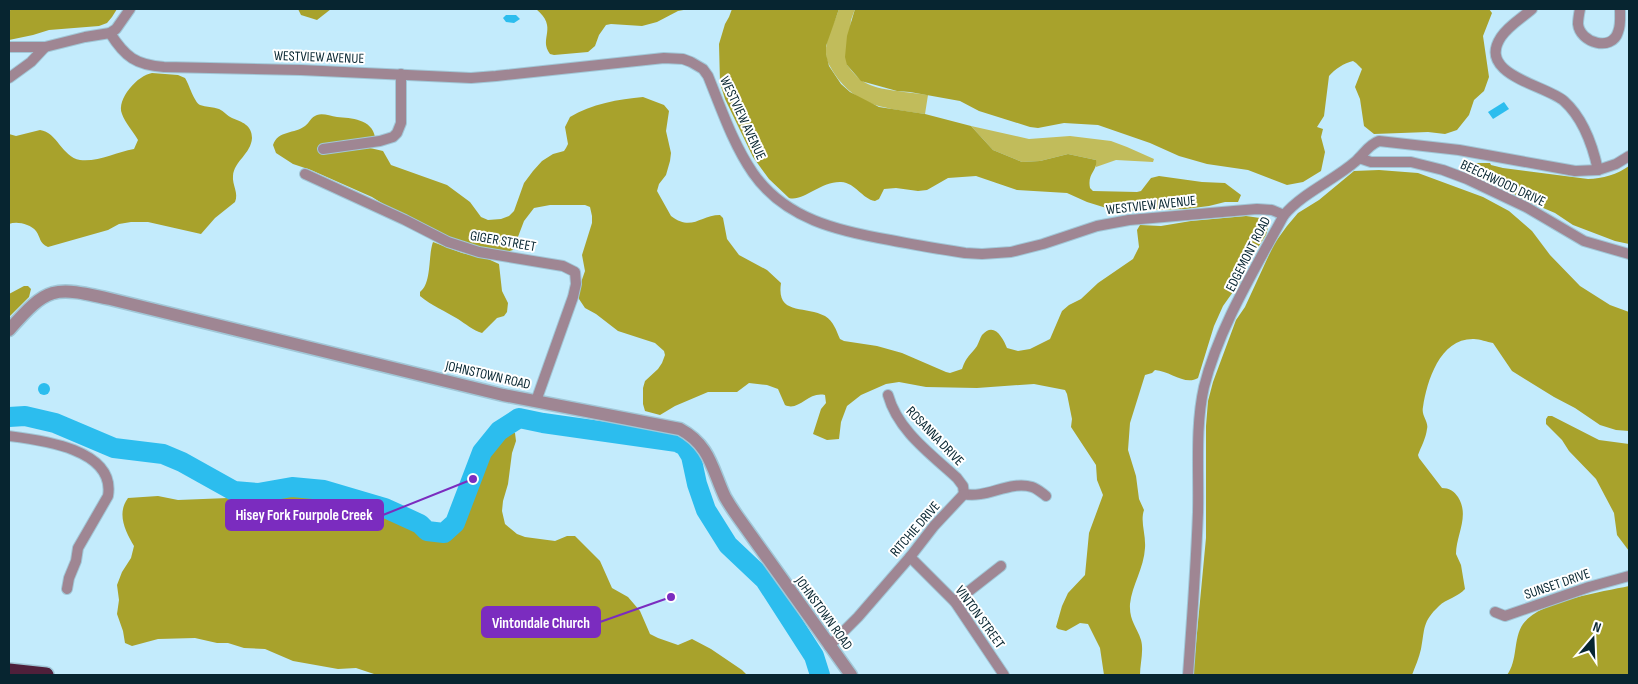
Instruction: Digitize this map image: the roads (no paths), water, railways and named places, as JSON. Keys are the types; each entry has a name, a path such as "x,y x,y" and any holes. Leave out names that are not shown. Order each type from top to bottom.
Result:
{"highway":[{"path":"9,671 46,675"}],"street":[{"path":"9,47 45,46 110,33 116,29 130,9"},
{"path":"1532,9 1508,28 1501,37 1495,52 1496,58 1507,72 1557,96 1569,106 1576,114 1591,146 1598,170"},
{"path":"1580,9 1578,24 1583,35 1594,42 1600,43 1608,43 1616,37 1620,27 1620,9"},
{"name":"WESTVIEW AVENUE","path":"110,33 117,45 128,56 142,64 151,66 483,77 652,58 674,58 691,62 703,69 708,76 732,135 754,174 786,205 812,220 847,232 965,253 1011,252 1043,244 1096,226 1129,220 1257,209 1272,210 1284,215"},
{"path":"9,78 31,62 45,46"},
{"path":"323,149 380,142 393,137 401,123 401,74"},
{"name":"EDGEMONT ROAD","path":"1188,675 1196,555 1200,415 1204,388 1225,330 1284,215 1298,201 1340,174 1373,143 1386,141 1459,150 1564,169 1598,170 1616,164 1629,156"},
{"name":"BEECHWOOD DRIVE","path":"1359,158 1370,162 1411,162 1443,170 1526,207 1584,241 1629,254"},
{"name":"GIGER STREET","path":"305,174 448,242 479,252 563,266 575,272 576,284 573,297 536,402"},
{"name":"JOHNSTOWN ROAD","path":"9,330 42,297 61,291 71,291 486,391 680,429 696,439 703,447 726,497 738,517 851,675"},
{"name":"ROSANNA DRIVE","path":"888,396 898,420 913,438 957,478 963,486 964,494"},
{"path":"9,436 41,441 77,452 94,461 106,473 109,489 108,496 78,548 67,589"},
{"path":"964,494 974,495 1030,486 1046,496"},
{"name":"RITCHIE DRIVE","path":"829,646 858,618 934,526 964,494"},
{"name":"VINTON STREET","path":"910,557 955,602 1004,675"},
{"path":"955,602 1001,566"},
{"name":"SUNSET DRIVE","path":"1495,612 1505,616 1589,587 1629,576"}],"water":[{"path":"506,15 516,15 520,19 514,23 506,22 503,18"},
{"path":"1504,102 1509,109 1493,119 1488,112"},
{"path":"42,383 46,383 50,389 46,395 42,395 38,391 38,387"}],"waterway":[{"path":"9,417 25,416 55,423 114,448 163,454 182,462 234,491 258,493 292,487 324,490 385,508 420,524 427,531 444,533 455,523 482,452 499,431 519,418 677,442 685,446 691,456 697,484 706,510 728,545 765,580 814,656 820,675"}],"place":[{"name":"Hisey Fork Fourpole Creek","path":"473,479"},
{"name":"Vintondale Church","path":"671,597"}]}
